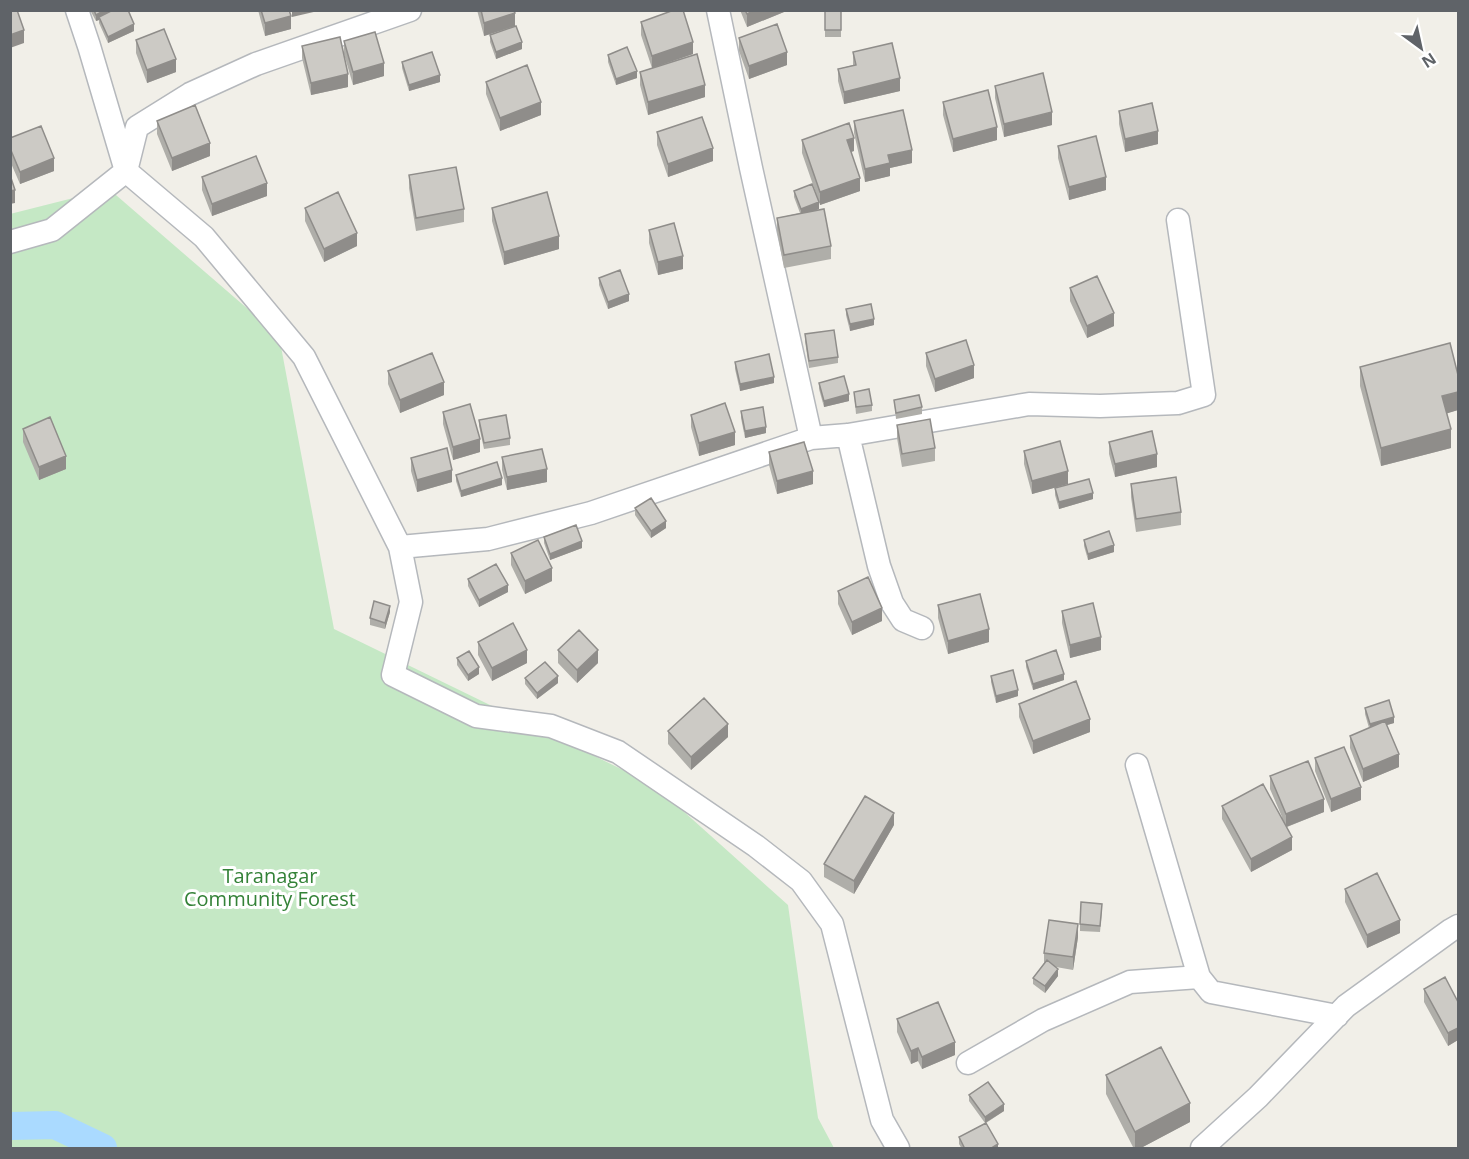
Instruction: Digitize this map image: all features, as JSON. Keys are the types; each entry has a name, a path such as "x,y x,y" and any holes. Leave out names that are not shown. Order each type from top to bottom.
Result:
{"street":[{"path":"77,10 126,171 204,237 304,357 400,547 411,602 393,675 476,716 551,726 618,752 756,846 801,880 832,924 882,1120 898,1149"},
{"path":"10,242 52,230 126,171 136,127 189,94 256,64 410,10"},
{"path":"718,10 811,438"},
{"path":"400,547 488,539 591,513 811,438 848,435 1029,404 1100,406 1178,403 1204,395 1178,220"},
{"path":"848,435 879,566 892,603 903,620 922,628"},
{"path":"1137,765 1199,977 1211,992 1337,1016"},
{"path":"1202,1149 1258,1097 1346,1006 1458,926"},
{"path":"968,1064 1043,1020 1130,982 1199,977"}],"green space":[{"name":"Taranagar Community Forest","path":"109,189 279,336 334,629 658,787 788,905 818,1118 834,1148 11,1148 10,214"}],"building":[{"path":"10,10 17,10 24,30 10,35"},
{"path":"94,10 105,10 96,15"},
{"path":"113,10 128,10 134,24 108,37 99,17"},
{"path":"261,10 289,10 291,16 265,23"},
{"path":"481,10 514,10 515,13 484,23"},
{"path":"674,10 683,10 693,42 652,56 641,22"},
{"path":"825,10 841,10 841,30 825,30"},
{"path":"777,24 787,52 749,66 739,38"},
{"path":"516,26 522,42 496,52 490,35"},
{"path":"164,29 176,59 147,70 136,40"},
{"path":"375,32 384,63 353,72 344,41"},
{"path":"340,37 348,74 311,83 302,46"},
{"path":"892,43 900,78 844,92 838,69 856,65 853,52"},
{"path":"627,47 637,71 616,79 608,55"},
{"path":"432,52 440,75 409,85 402,62"},
{"path":"697,54 705,85 648,102 640,72"},
{"path":"527,65 541,102 500,118 486,82"},
{"path":"1043,73 1052,112 1004,124 995,86"},
{"path":"988,90 997,127 953,139 943,102"},
{"path":"1152,103 1158,131 1125,139 1119,111"},
{"path":"195,105 210,143 172,158 157,121"},
{"path":"903,110 912,150 888,155 890,163 865,169 854,121"},
{"path":"702,117 713,148 668,164 657,132"},
{"path":"849,123 854,138 847,140 860,178 820,192 802,140"},
{"path":"41,126 54,158 20,172 10,148 10,138"},
{"path":"1096,136 1106,177 1069,187 1058,146"},
{"path":"256,156 267,183 212,204 202,177"},
{"path":"456,167 464,209 416,218 409,175"},
{"path":"10,175 15,190 10,191"},
{"path":"812,184 819,202 801,209 794,191"},
{"path":"338,192 357,233 324,249 305,208"},
{"path":"547,192 559,236 504,252 492,208"},
{"path":"824,209 831,246 784,255 777,218"},
{"path":"674,223 683,256 658,262 649,230"},
{"path":"620,270 629,294 608,302 599,278"},
{"path":"1097,276 1114,313 1087,326 1070,288"},
{"path":"871,304 874,319 850,324 846,309"},
{"path":"834,330 838,357 809,361 805,334"},
{"path":"966,340 974,365 935,379 926,353"},
{"path":"1450,343 1458,375 1458,392 1442,396 1451,429 1381,448 1360,367"},
{"path":"432,353 444,382 400,400 388,371"},
{"path":"769,354 774,377 740,384 735,362"},
{"path":"844,376 849,394 824,401 819,383"},
{"path":"869,389 872,405 856,407 854,392"},
{"path":"919,395 922,407 896,413 894,400"},
{"path":"725,403 735,432 699,443 691,415"},
{"path":"470,404 480,439 453,447 443,412"},
{"path":"763,407 766,427 745,431 741,411"},
{"path":"506,415 510,438 484,443 479,420"},
{"path":"50,417 66,456 39,467 23,429"},
{"path":"930,419 935,448 902,454 897,425"},
{"path":"1152,431 1157,454 1115,464 1109,442"},
{"path":"1060,441 1068,471 1032,481 1024,451"},
{"path":"804,442 813,471 777,481 769,452"},
{"path":"447,448 452,470 417,480 411,458"},
{"path":"542,449 547,469 507,477 502,457"},
{"path":"497,462 502,478 461,491 456,475"},
{"path":"1176,477 1181,512 1136,519 1131,484"},
{"path":"1089,479 1093,493 1059,502 1055,488"},
{"path":"651,498 666,521 651,531 635,508"},
{"path":"576,525 582,541 550,554 544,537"},
{"path":"1109,531 1114,545 1088,554 1084,540"},
{"path":"538,540 552,568 525,581 511,553"},
{"path":"496,564 508,585 479,600 468,579"},
{"path":"868,577 882,608 852,622 838,591"},
{"path":"980,594 989,629 948,641 938,605"},
{"path":"374,601 390,606 385,623 370,618"},
{"path":"1093,603 1101,637 1070,645 1062,611"},
{"path":"513,623 527,650 492,668 478,642"},
{"path":"579,630 598,650 577,670 558,650"},
{"path":"1056,650 1064,674 1033,684 1026,661"},
{"path":"469,651 479,667 468,675 457,658"},
{"path":"545,662 558,676 537,693 525,678"},
{"path":"1013,670 1018,690 996,696 991,676"},
{"path":"1076,681 1090,719 1033,741 1019,704"},
{"path":"704,698 728,724 691,757 668,731"},
{"path":"1389,700 1394,717 1370,724 1365,708"},
{"path":"1385,721 1399,754 1363,769 1350,736"},
{"path":"1344,747 1361,787 1331,799 1315,758"},
{"path":"1308,761 1324,799 1286,814 1270,776"},
{"path":"1263,784 1292,837 1251,859 1222,806"},
{"path":"865,796 894,813 854,881 824,864"},
{"path":"1377,873 1400,920 1367,935 1345,889"},
{"path":"1081,902 1102,904 1100,926 1080,924"},
{"path":"1049,920 1078,924 1073,957 1044,953"},
{"path":"1047,960 1058,969 1045,986 1033,978"},
{"path":"1445,977 1458,1002 1458,1028 1448,1033 1424,989"},
{"path":"938,1002 955,1042 922,1057 918,1048 911,1051 897,1019"},
{"path":"1161,1047 1190,1103 1135,1132 1106,1075"},
{"path":"988,1082 1004,1104 985,1117 969,1095"},
{"path":"986,1123 998,1144 990,1149 965,1149 959,1137"}],"waterway":[{"path":"10,1126 55,1125 103,1148"}]}
